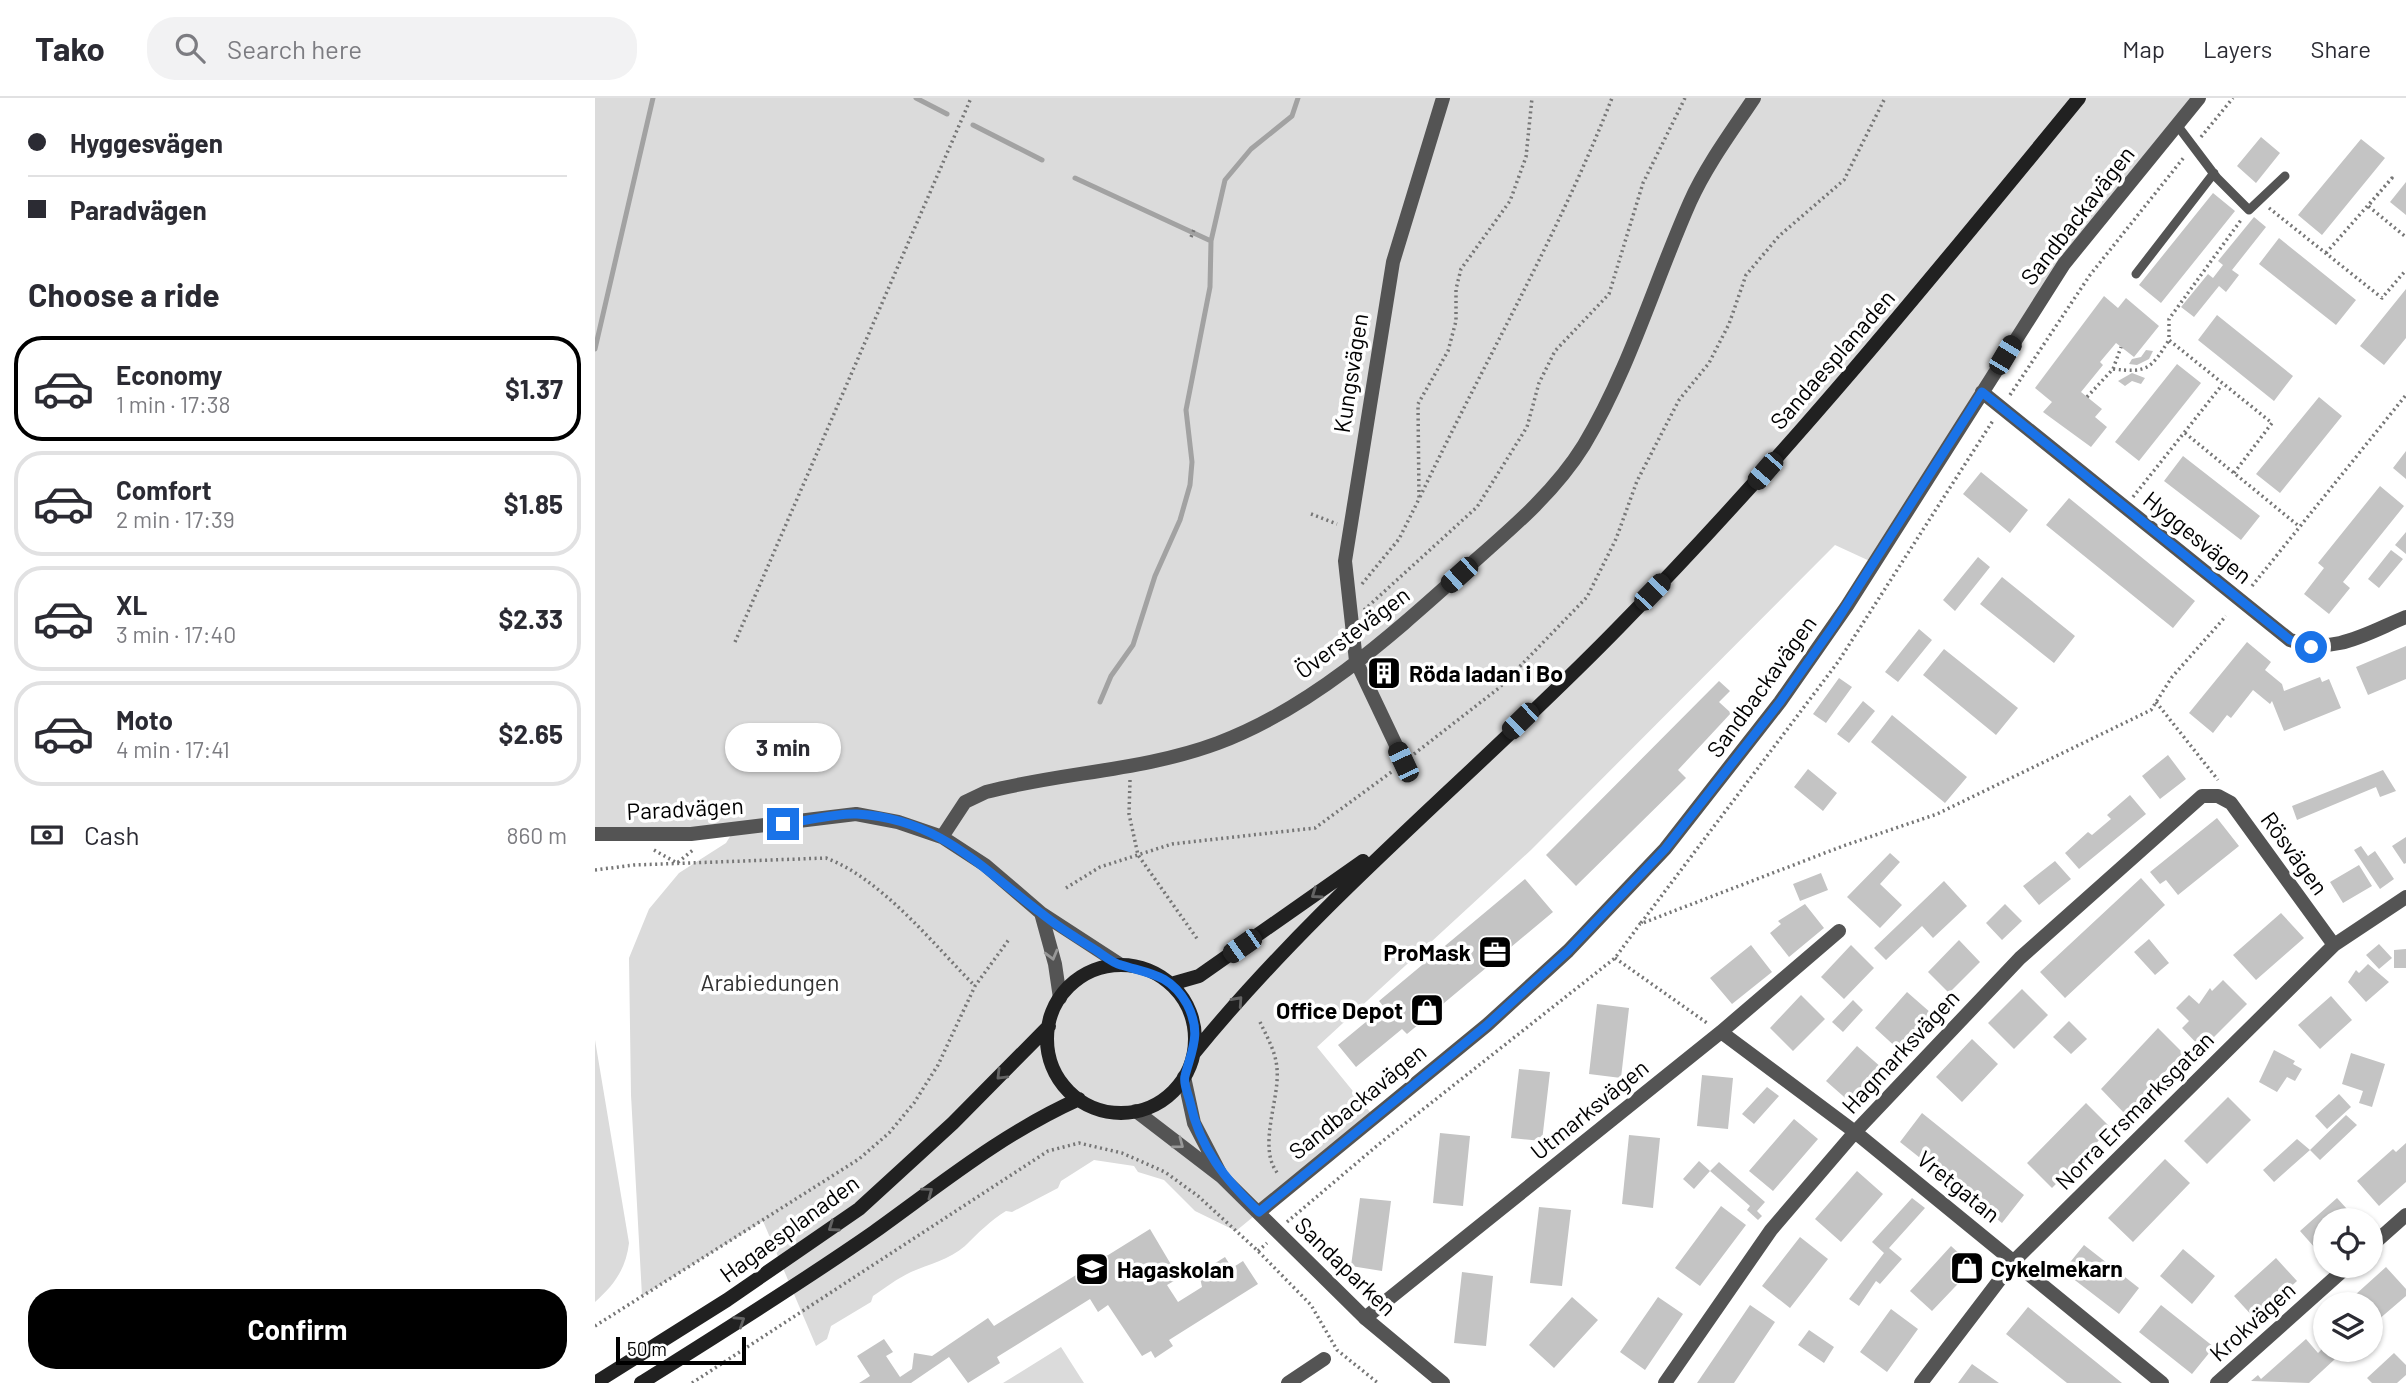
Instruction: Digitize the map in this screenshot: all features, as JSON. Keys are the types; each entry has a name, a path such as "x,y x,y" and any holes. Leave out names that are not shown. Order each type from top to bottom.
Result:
{"main road":[{"name":"Sandaesplanaden","path":"1194,1053 1269,966 1392,841 1618,629 1748,491 1917,295 2079,98"},
{"name":"Sandaesplanaden","path":"1171,984 1199,976 1392,841"},
{"path":"1121,965 1147,970 1171,984 1187,1005 1192,1019 1194,1053 1184,1077 1165,1099 1136,1111 1102,1110 1079,1099 1065,1086 1049,1053 1049,1026 1060,998 1083,976 1121,965"},
{"name":"Hagaesplanaden","path":"596,1383 727,1300 859,1209 953,1123 1049,1026"},
{"name":"Hagaesplanaden","path":"641,1383 873,1233 970,1160 1033,1120 1079,1099"}],"street":[{"name":"Kungsvägen","path":"1356,661 1345,561 1349,528 1393,262 1443,98"},
{"name":"Överstevägen","path":"941,837 965,802 986,792 1016,784 1130,766 1217,743 1263,723 1356,661 1422,608 1533,509 1583,447 1628,362 1691,200 1754,98"},
{"name":"Sandbackavägen","path":"1259,1212 1487,1025 1568,951 1665,849 1780,702 1840,616 2064,264 2200,98"},
{"name":"Hyggesvägen","path":"1982,392 2290,640 2311,647 2337,646 2406,617"},
{"path":"1356,661 1403,762"},
{"name":"Hagmarksvägen","path":"1665,1383 1771,1230 1855,1132 2020,958 2203,796 2213,796"},
{"name":"Rösvägen","path":"2213,796 2231,803 2334,945"},
{"name":"Paradvägen","path":"595,834 691,834 856,814 898,822 941,837 985,865 1041,913 1121,965"},
{"name":"Norra Ersmarksgatan","path":"1921,1383 2014,1261 2334,945 2406,897"},
{"path":"1041,913 1055,964 1060,998"},
{"name":"Utmarksvägen","path":"1366,1318 1721,1032 1839,931"},
{"name":"Vretgatan","path":"1721,1032 1855,1132 2162,1383"},
{"name":"Sandaparken","path":"1184,1077 1194,1123 1222,1177"},
{"name":"Sandaparken","path":"1136,1111 1222,1177 1366,1318 1443,1383"},
{"path":"2383,1235 2406,1215"},
{"name":"Krokvägen","path":"2217,1383 2334,1278"},
{"path":"1288,1383 1324,1359"}],"lane":[{"path":"2177,125 2214,173 2249,210 2285,176"},
{"path":"2136,274 2214,173"}],"path":[{"path":"736,642 971,98"},
{"path":"1419,499 1418,404 1448,351 1456,321 1456,289 1461,269 1510,201 1527,157 1532,98"},
{"path":"1353,621 1362,584 1399,539 1455,421 1514,313 1612,98"},
{"path":"1353,621 1477,507 1527,428 1539,383 1555,351 1609,293 1643,183 1685,98"},
{"path":"1066,888 1100,867 1172,844 1315,828 1499,688 1587,597 1616,539 1643,470 1679,400 1709,363 1729,324 1746,275 1779,236 1844,180 1885,98"},
{"path":"2196,144 2233,98"},
{"path":"1258,1251 1277,1231 1379,1144 1615,958 1838,662 2090,275 2188,153"},
{"path":"2326,253 2392,178 2368,206 2406,237"},
{"path":"2259,200 2382,298 2406,270"},
{"path":"2113,369 2143,371 2151,366 2169,340 2169,318 2249,210"},
{"path":"1191,237 1195,227"},
{"path":"2169,340 2272,423 2234,473"},
{"path":"2087,397 2113,369 2121,347"},
{"path":"2125,507 2222,385"},
{"path":"2252,586 2406,395"},
{"path":"2184,433 2299,527"},
{"path":"1311,514 1349,528"},
{"path":"1640,924 1843,846 1937,814 2151,710 2172,677 2226,616"},
{"path":"2156,702 2221,784 2231,803"},
{"path":"1130,766 1129,814 1138,855 1198,940"},
{"path":"595,870 635,865 826,858 842,864 886,897 975,986"},
{"path":"595,1326 825,1182 879,1141 914,1103 938,1065 975,986 1010,938"},
{"path":"1615,958 1721,1032"},
{"path":"1260,1022 1277,1067 1269,1142 1272,1167 1289,1186"},
{"path":"692,1383 1048,1151 1079,1143 1122,1153 1165,1172 1198,1196 1311,1305 1337,1350 1378,1383"}],"green space":[{"name":"Arabiedungen","path":"595,98 2199,98 2109,208 1874,563 1835,545 1531,850 1317,1047 1374,1117 1236,1231 1195,1211 1164,1180 1138,1172 1134,1166 1094,1160 1061,1181 1058,1188 1012,1212 1006,1211 1000,1215 952,1255 892,1283 873,1296 871,1302 831,1326 827,1339 816,1346 763,1221 642,1296 631,1095 629,958 649,909 679,873 726,843 734,830 595,834"},
{"path":"595,1040 629,1243 618,1276 595,1302"},
{"path":"1061,1347 1084,1383 1003,1383"}],"building":[{"path":"2261,137 2280,153 2256,183 2237,166"},
{"path":"2361,139 2385,158 2322,235 2298,215"},
{"path":"2406,182 2406,215 2390,202"},
{"path":"2213,193 2235,211 2161,303 2139,285"},
{"path":"2254,217 2266,227 2232,270 2239,275 2226,292 2219,286 2194,317 2181,307 2208,274 2213,278 2223,265 2218,261"},
{"path":"2279,238 2356,300 2336,325 2259,264"},
{"path":"2406,289 2406,338 2384,365 2360,346"},
{"path":"2104,296 2118,308 2126,298 2159,326 2134,357 2116,343 2100,362 2103,365 2081,392 2102,409 2095,417 2107,427 2091,447 2043,412 2052,402 2035,388"},
{"path":"2217,315 2293,376 2274,401 2198,340"},
{"path":"2146,350 2153,351 2149,359 2137,365 2129,364 2132,359 2141,357"},
{"path":"2177,364 2201,383 2139,461 2115,442"},
{"path":"2132,373 2145,378 2141,384 2132,381 2125,386 2118,381"},
{"path":"2319,397 2342,416 2280,493 2256,474"},
{"path":"2406,451 2406,479 2393,468"},
{"path":"2183,456 2260,516 2241,540 2164,481"},
{"path":"1981,472 2028,510 2010,533 1963,494"},
{"path":"2380,486 2404,506 2343,582 2350,588 2329,614 2304,594 2324,568 2318,563"},
{"path":"2069,498 2195,601 2173,628 2046,525"},
{"path":"2406,532 2406,554 2395,545"},
{"path":"2391,550 2403,559 2379,588 2368,579"},
{"path":"1978,557 1990,567 1955,611 1943,600"},
{"path":"2002,577 2075,636 2054,663 1980,604"},
{"path":"1919,629 1932,640 1898,682 1885,672"},
{"path":"2247,642 2271,662 2265,670 2282,684 2284,691 2320,677 2322,682 2329,679 2341,708 2284,731 2272,701 2270,704 2253,690 2231,718 2227,715 2213,733 2189,713"},
{"path":"2406,646 2406,679 2368,695 2356,667"},
{"path":"1944,649 2018,708 1996,735 1923,675"},
{"name":"Röda ladan i Bo","path":"1382,661 1396,671 1387,684 1372,674"},
{"path":"1839,678 1852,687 1826,723 1813,714"},
{"path":"1719,681 1730,691 1719,702 1731,713 1678,770 1686,778 1576,886 1546,855"},
{"path":"1863,701 1875,711 1849,743 1837,734"},
{"path":"1892,715 1967,777 1945,803 1871,742"},
{"path":"2168,755 2186,779 2160,799 2142,776"},
{"path":"1808,769 1837,793 1823,811 1794,787"},
{"path":"2383,770 2396,791 2380,797 2376,787 2297,820 2292,806"},
{"path":"2130,795 2146,814 2079,869 2065,853 2088,832 2092,835 2111,819 2107,815"},
{"path":"2217,818 2239,846 2178,895 2166,880 2160,884 2150,872"},
{"path":"2406,837 2406,863 2404,864 2392,846"},
{"path":"2361,846 2368,856 2375,851 2394,879 2380,889 2354,850"},
{"path":"1890,853 1900,862 1880,884 1902,905 1880,928 1847,897"},
{"path":"2055,861 2071,879 2039,905 2023,886"},
{"path":"2359,865 2372,886 2343,903 2330,882"},
{"path":"1821,873 1828,890 1800,901 1793,884"},
{"path":"2141,878 2165,905 2065,998 2040,972"},
{"path":"1525,879 1553,912 1407,1034 1402,1029 1356,1067 1338,1045 1384,1007 1379,1001"},
{"path":"1944,881 1967,906 1933,938 1922,926 1886,960 1874,948"},
{"path":"1805,904 1824,928 1789,957 1770,933 1781,924 1778,921"},
{"path":"2005,904 2022,921 2002,940 1986,923"},
{"path":"2281,913 2304,938 2256,980 2233,955"},
{"path":"2149,939 2169,963 2155,975 2134,952"},
{"path":"1959,940 1980,962 1949,993 1928,972"},
{"path":"2379,944 2392,958 2379,969 2366,955"},
{"path":"1751,945 1772,972 1732,1004 1710,978"},
{"path":"1851,945 1874,968 1844,999 1821,977"},
{"path":"2406,949 2406,968 2394,968 2394,950"},
{"path":"2368,964 2389,982 2366,1002 2348,982 2356,970 2359,973"},
{"path":"2223,980 2247,1004 2202,1049 2182,1028 2189,1021 2176,1008 2189,995 2199,1004 2210,988 2212,991"},
{"path":"2022,989 2048,1015 2014,1049 1988,1023"},
{"path":"1907,992 1931,1013 1899,1050 1875,1028"},
{"path":"1801,995 1825,1019 1793,1051 1770,1028"},
{"path":"2331,996 2352,1020 2320,1049 2298,1025"},
{"path":"1853,1000 1863,1010 1843,1032 1832,1022"},
{"path":"1597,1004 1629,1008 1621,1078 1589,1074"},
{"path":"2069,1021 2087,1039 2071,1054 2053,1037"},
{"path":"2158,1028 2183,1053 2125,1114 2101,1089"},
{"path":"1972,1039 1998,1064 1962,1102 1936,1077"},
{"path":"1857,1046 1882,1068 1851,1103 1826,1081"},
{"path":"2274,1050 2295,1061 2293,1064 2302,1069 2295,1081 2287,1077 2277,1092 2259,1082"},
{"path":"2351,1053 2385,1064 2372,1107 2359,1103 2363,1091 2342,1084"},
{"path":"1519,1069 1550,1072 1542,1141 1511,1138"},
{"path":"1702,1075 1733,1078 1728,1129 1697,1126"},
{"path":"1767,1087 1779,1096 1754,1124 1742,1114"},
{"path":"2339,1094 2351,1107 2327,1129 2315,1116"},
{"path":"2228,1097 2251,1120 2207,1164 2184,1141"},
{"path":"2086,1103 2111,1128 2052,1188 2027,1163"},
{"path":"1922,1113 2024,1195 2002,1223 1900,1142"},
{"path":"2346,1115 2357,1125 2320,1160 2310,1150"},
{"path":"1794,1119 1818,1139 1773,1191 1749,1171"},
{"path":"1440,1133 1470,1136 1463,1206 1433,1203"},
{"path":"1629,1135 1660,1138 1653,1208 1622,1204"},
{"path":"2297,1139 2310,1150 2274,1182 2263,1170"},
{"path":"2406,1143 2406,1182 2379,1206 2357,1181 2393,1149 2396,1152"},
{"path":"2165,1159 2190,1183 2133,1242 2108,1218"},
{"path":"1699,1161 1710,1171 1694,1189 1683,1179"},
{"path":"1719,1162 1765,1202 1757,1211 1762,1216 1758,1220 1747,1210 1750,1206 1710,1171"},
{"path":"1857,1171 1883,1194 1841,1242 1815,1219"},
{"path":"1360,1198 1391,1201 1382,1271 1351,1266"},
{"path":"1912,1198 1925,1208 1889,1248 1902,1259 1880,1284 1876,1281 1859,1306 1849,1299 1884,1253 1872,1242"},
{"path":"2337,1198 2346,1208 2326,1208"},
{"path":"1721,1206 1746,1225 1700,1286 1675,1268"},
{"path":"1539,1207 1571,1210 1562,1286 1530,1283"},
{"path":"2313,1219 2313,1246 2300,1231"},
{"path":"1150,1229 1179,1278 1167,1285 1178,1302 1202,1287 1199,1273 1225,1257 1232,1268 1243,1261 1258,1284 1169,1340 1173,1346 1155,1358 1151,1351 1142,1356 1108,1305 1098,1312 1090,1299 997,1357 1000,1363 968,1383 949,1357 911,1383 859,1383 870,1376 857,1356 884,1339 893,1352 886,1356 900,1377 912,1369 914,1353 932,1356 988,1318 994,1326"},
{"path":"1800,1237 1828,1259 1790,1308 1762,1286"},
{"path":"2084,1245 2139,1288 2119,1314 2063,1271"},
{"path":"1951,1246 1974,1267 1932,1311 1910,1291"},
{"path":"2183,1249 2215,1276 2192,1304 2160,1276"},
{"path":"2276,1258 2297,1281 2255,1319 2234,1296"},
{"path":"2386,1267 2406,1289 2406,1296 2383,1316 2383,1292 2358,1292 2374,1278 2383,1278 2383,1270"},
{"path":"1462,1272 1493,1276 1486,1346 1454,1343"},
{"path":"1572,1297 1598,1320 1554,1368 1529,1345"},
{"path":"1658,1297 1683,1314 1645,1370 1620,1352"},
{"path":"1750,1305 1775,1322 1734,1383 1697,1383"},
{"path":"2161,1305 2214,1347 2192,1374 2139,1332"},
{"path":"2028,1307 2122,1383 2067,1383 2006,1334"},
{"path":"1891,1309 1918,1329 1887,1372 1860,1352"},
{"path":"1809,1330 1834,1347 1824,1363 1798,1345"},
{"path":"2306,1339 2313,1347 2313,1362 2332,1362 2309,1383 2251,1381 2258,1375 2261,1379"},
{"path":"2394,1353 2406,1365 2406,1375 2397,1383 2372,1383 2367,1378"},
{"path":"1972,1364 1999,1383 1958,1383"}],"waterway":[{"path":"595,349 653,98"},
{"path":"916,98 947,114"},
{"path":"1100,702 1111,676 1133,645 1155,576 1180,520 1190,485 1192,462 1186,410 1210,287 1211,241 1225,180 1251,149 1292,116 1298,98"},
{"path":"973,125 1042,160"},
{"path":"1075,178 1211,241"}],"place":[{"name":"Röda ladan i Bo","path":"1384,673"},
{"name":"ProMask","path":"1495,952"},
{"name":"Office Depot","path":"1427,1010"},
{"name":"Cykelmekarn","path":"1967,1268"},
{"name":"Hagaskolan","path":"1092,1269"}],"route":[{"path":"783,824 856,814 898,822 941,837 985,865 1041,913 1094,949 1121,965 1147,970 1171,984 1187,1005 1195,1031 1194,1053 1184,1077 1194,1123 1222,1177 1259,1212 1487,1025 1568,951 1665,849 1780,702 1834,625 1982,392 2290,640 2311,647"}]}
